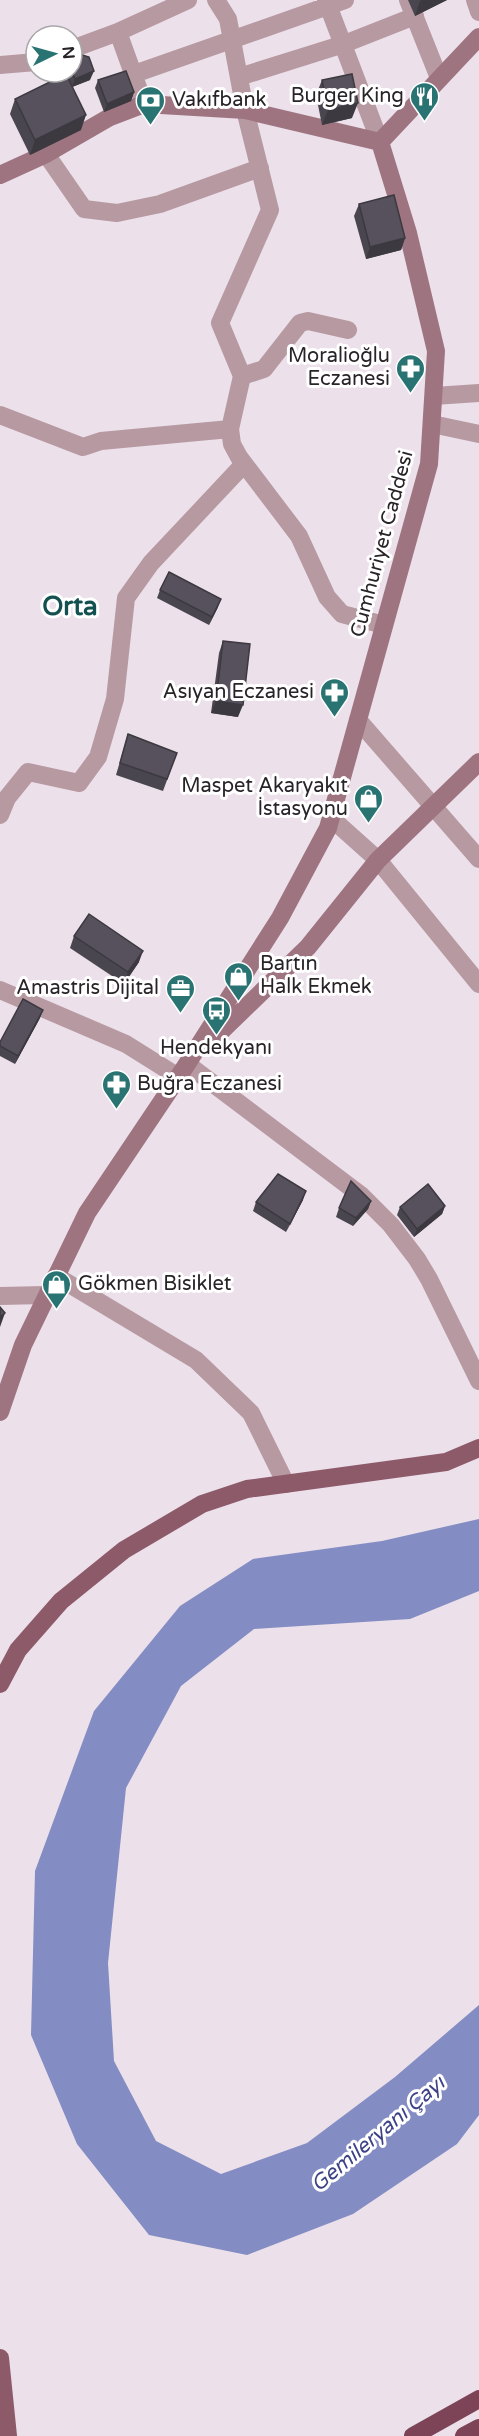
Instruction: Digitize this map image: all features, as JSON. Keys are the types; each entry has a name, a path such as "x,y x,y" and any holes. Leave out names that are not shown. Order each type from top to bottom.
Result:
{"highway":[{"path":"412,2436 479,2399"},
{"path":"464,2436 479,2428"}],"main road":[{"path":"0,175 46,154 110,117 144,104 245,110 380,142 479,38"},
{"name":"Cumhuriyet Caddesi","path":"182,1070 280,918 328,828 429,464 436,351 408,232 380,142"},
{"path":"0,1412 23,1346 45,1296 87,1213 182,1070 308,947 378,860 479,762"},
{"path":"0,1684 18,1650 61,1601 124,1550 202,1504 247,1489 447,1461 479,1448"},
{"path":"0,2358 7,2431"}],"street":[{"path":"84,45 118,32 188,0"},
{"path":"216,0 228,19 245,110 270,210 220,323 242,376 230,429 232,444 244,464 299,536 327,597 342,615 384,625"},
{"path":"475,0 479,12"},
{"path":"134,74 333,2 344,44 380,142"},
{"path":"239,77 344,44 411,8 439,78"},
{"path":"118,32 144,104"},
{"path":"0,65 24,63"},
{"path":"46,154 84,209 117,213 160,204 260,168"},
{"path":"242,376 264,369 300,323 308,321 348,330"},
{"path":"434,396 479,393"},
{"path":"0,415 83,447 100,441 230,429"},
{"path":"432,424 479,434"},
{"path":"0,815 7,798 28,772 79,783 98,757 116,699 126,598 151,563 244,464"},
{"path":"358,720 479,859"},
{"path":"331,818 378,860 479,984"},
{"path":"0,990 182,1070 362,1196 391,1224 417,1259 479,1381"},
{"path":"56,1276 196,1360 251,1413 286,1484"},
{"path":"0,1296 45,1296"}],"water":[{"name":"Gemileryanı Çayı","path":"479,1519 479,1591 410,1619 254,1629 181,1686 126,1788 108,1963 114,2061 156,2141 221,2174 307,2143 395,2077 479,2005 479,2115 457,2144 353,2214 247,2255 149,2235 77,2144 31,2035 35,1871 94,1711 180,1606 253,1559 382,1541"}],"building":[{"path":"84,56 89,57 94,71 84,75"},
{"path":"126,71 134,92 107,104 98,80"},
{"path":"352,74 358,103 328,110 322,80"},
{"path":"46,84 71,84 86,115 35,140 15,99"},
{"path":"394,195 405,238 370,247 359,204"},
{"path":"169,572 221,599 212,617 160,590"},
{"path":"223,641 250,644 243,705 216,701"},
{"path":"128,734 177,753 167,779 120,763"},
{"path":"89,914 143,951 128,972 74,936"},
{"path":"23,999 43,1010 18,1056 0,1046 0,1042"},
{"path":"278,1174 306,1191 290,1224 256,1202"},
{"path":"351,1181 371,1201 356,1218 339,1208"},
{"path":"428,1184 445,1206 417,1229 400,1207"},
{"path":"0,1307 5,1313 0,1317"}],"place":[{"name":"Burger King","path":"425,122"},
{"name":"Vakıfbank","path":"151,126"},
{"name":"Moralioğlu Eczanesi","path":"411,394"},
{"name":"Asıyan Eczanesi","path":"335,718"},
{"name":"Maspet Akaryakıt İstasyonu","path":"369,824"},
{"name":"Bartın Halk Ekmek","path":"239,1002"},
{"name":"Amastris Dijital","path":"180,1014"},
{"name":"Hendekyanı","path":"216,1036"},
{"name":"Buğra Eczanesi","path":"116,1110"},
{"name":"Gökmen Bisiklet","path":"57,1310"}],"district":[{"name":"Orta","path":"70,606"}]}
